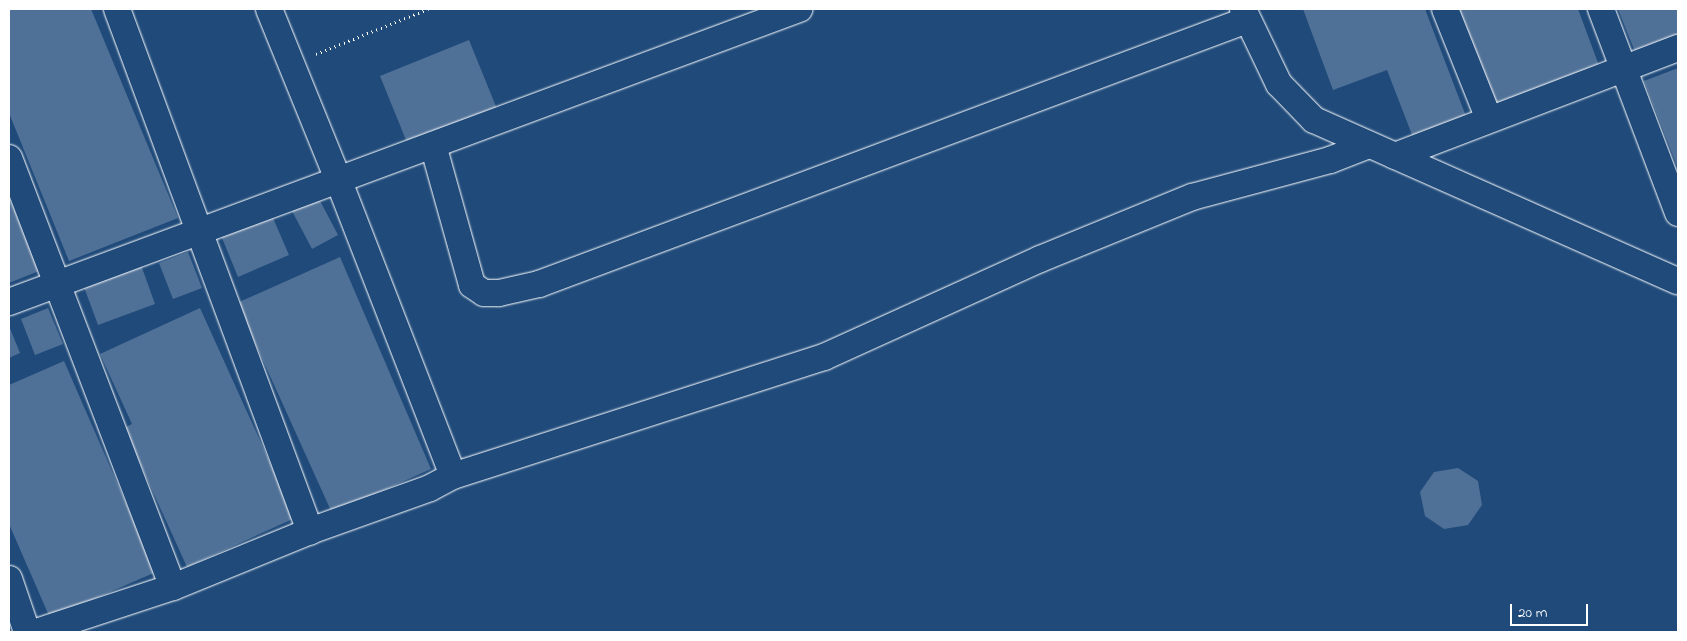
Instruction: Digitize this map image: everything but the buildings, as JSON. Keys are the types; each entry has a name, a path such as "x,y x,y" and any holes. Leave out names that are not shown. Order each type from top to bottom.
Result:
{"street":[{"path":"117,9 310,531"},
{"path":"269,9 338,179 453,476"},
{"path":"9,302 799,9"},
{"path":"1445,9 1489,119"},
{"path":"1601,9 1678,213"},
{"path":"433,144 472,285 484,293 499,293 539,284 1245,14 1279,84 1314,120 1678,281"},
{"path":"1395,156 1678,48"},
{"path":"36,632 173,587 310,531 430,488 453,476 824,357 1040,260 1192,197 1330,160 1369,145"},
{"path":"9,158 173,587"},
{"path":"9,579 27,632"}],"path":[{"path":"292,63 428,9"}]}
